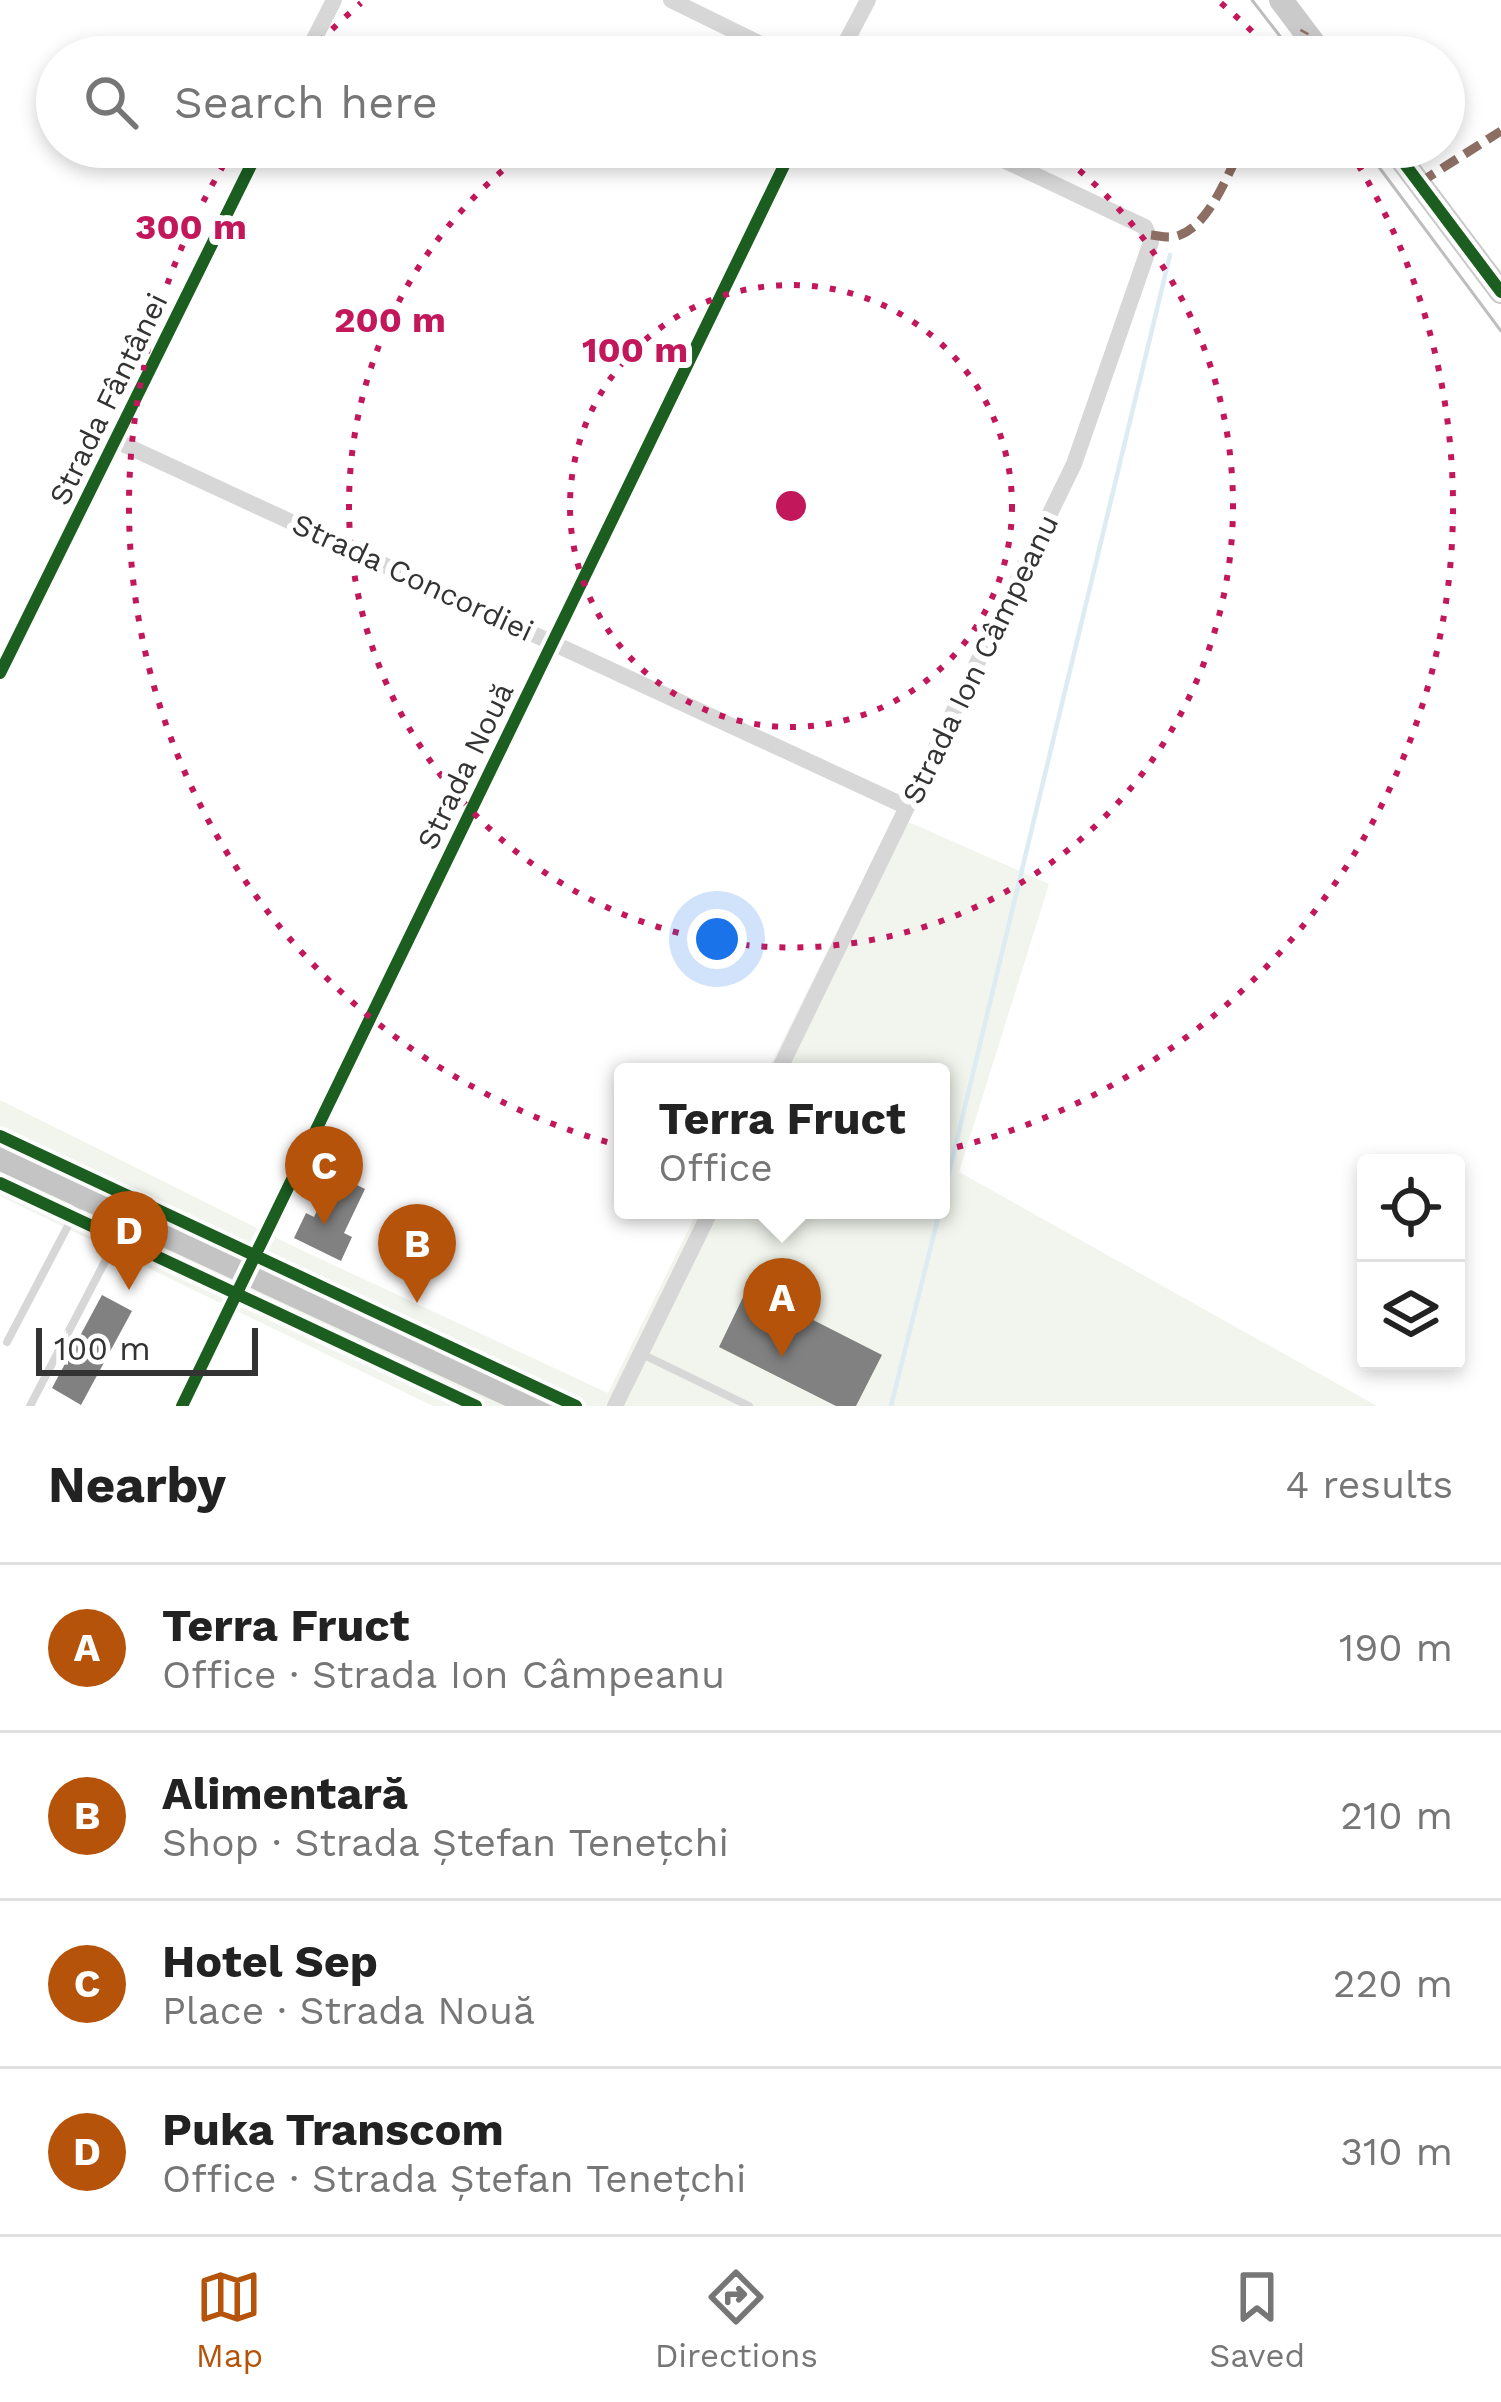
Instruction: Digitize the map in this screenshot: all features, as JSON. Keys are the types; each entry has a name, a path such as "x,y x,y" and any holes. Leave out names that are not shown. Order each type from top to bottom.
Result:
{"highway":[{"path":"0,1155 542,1406"}],"main road":[{"path":"1281,0 1308,36"},
{"path":"1408,168 1501,292"}],"street":[{"path":"316,36 334,0"},
{"path":"671,0 745,36"},
{"path":"849,36 868,0"},
{"name":"Strada Fântânei","path":"0,673 250,168"},
{"name":"Strada Nouă","path":"182,1406 783,168"},
{"name":"Strada Ion Câmpeanu","path":"782,1063 1083,444 1150,235 1145,227 1020,168"},
{"name":"Strada Concordiei","path":"114,440 908,807"},
{"path":"615,1406 707,1219"}],"lane":[{"path":"7,1342 84,1194"},
{"path":"30,1406 129,1216"},
{"path":"641,1354 748,1406"}],"shaded area":[{"path":"895,816 1049,884 959,1172 1377,1406 433,1406 0,1196 0,1100 297,1248 608,1393 694,1219 950,1219 950,1063 772,1063"}],"building":[{"path":"335,1174 365,1189 344,1233 352,1237 341,1261 294,1238 306,1213 314,1217"},
{"path":"748,1287 882,1355 856,1406 836,1406 719,1347"},
{"path":"102,1295 132,1311 81,1405 52,1388"}],"waterway":[{"path":"950,1169 1170,255"},
{"path":"891,1406 938,1219"}],"tram line":[{"path":"1252,0 1280,36"},
{"path":"1380,168 1501,331"}],"marked path":[{"path":"1302,36 1305,31"},
{"path":"1465,154 1501,131"},
{"path":"1151,235 1177,236 1191,229 1217,197 1232,168"},
{"path":"1419,183 1443,168"}],"cycle path":[{"path":"0,673 250,168"},
{"path":"182,1406 783,168"},
{"path":"1408,168 1501,292"},
{"path":"0,1136 576,1406"},
{"path":"0,1183 476,1406"}],"place":[{"name":"Hotel Sep","path":"324,1225"},
{"name":"Puka Transcom","path":"129,1290"},
{"name":"Alimentară","path":"417,1303"},
{"name":"Terra Fruct","path":"782,1357"}]}
